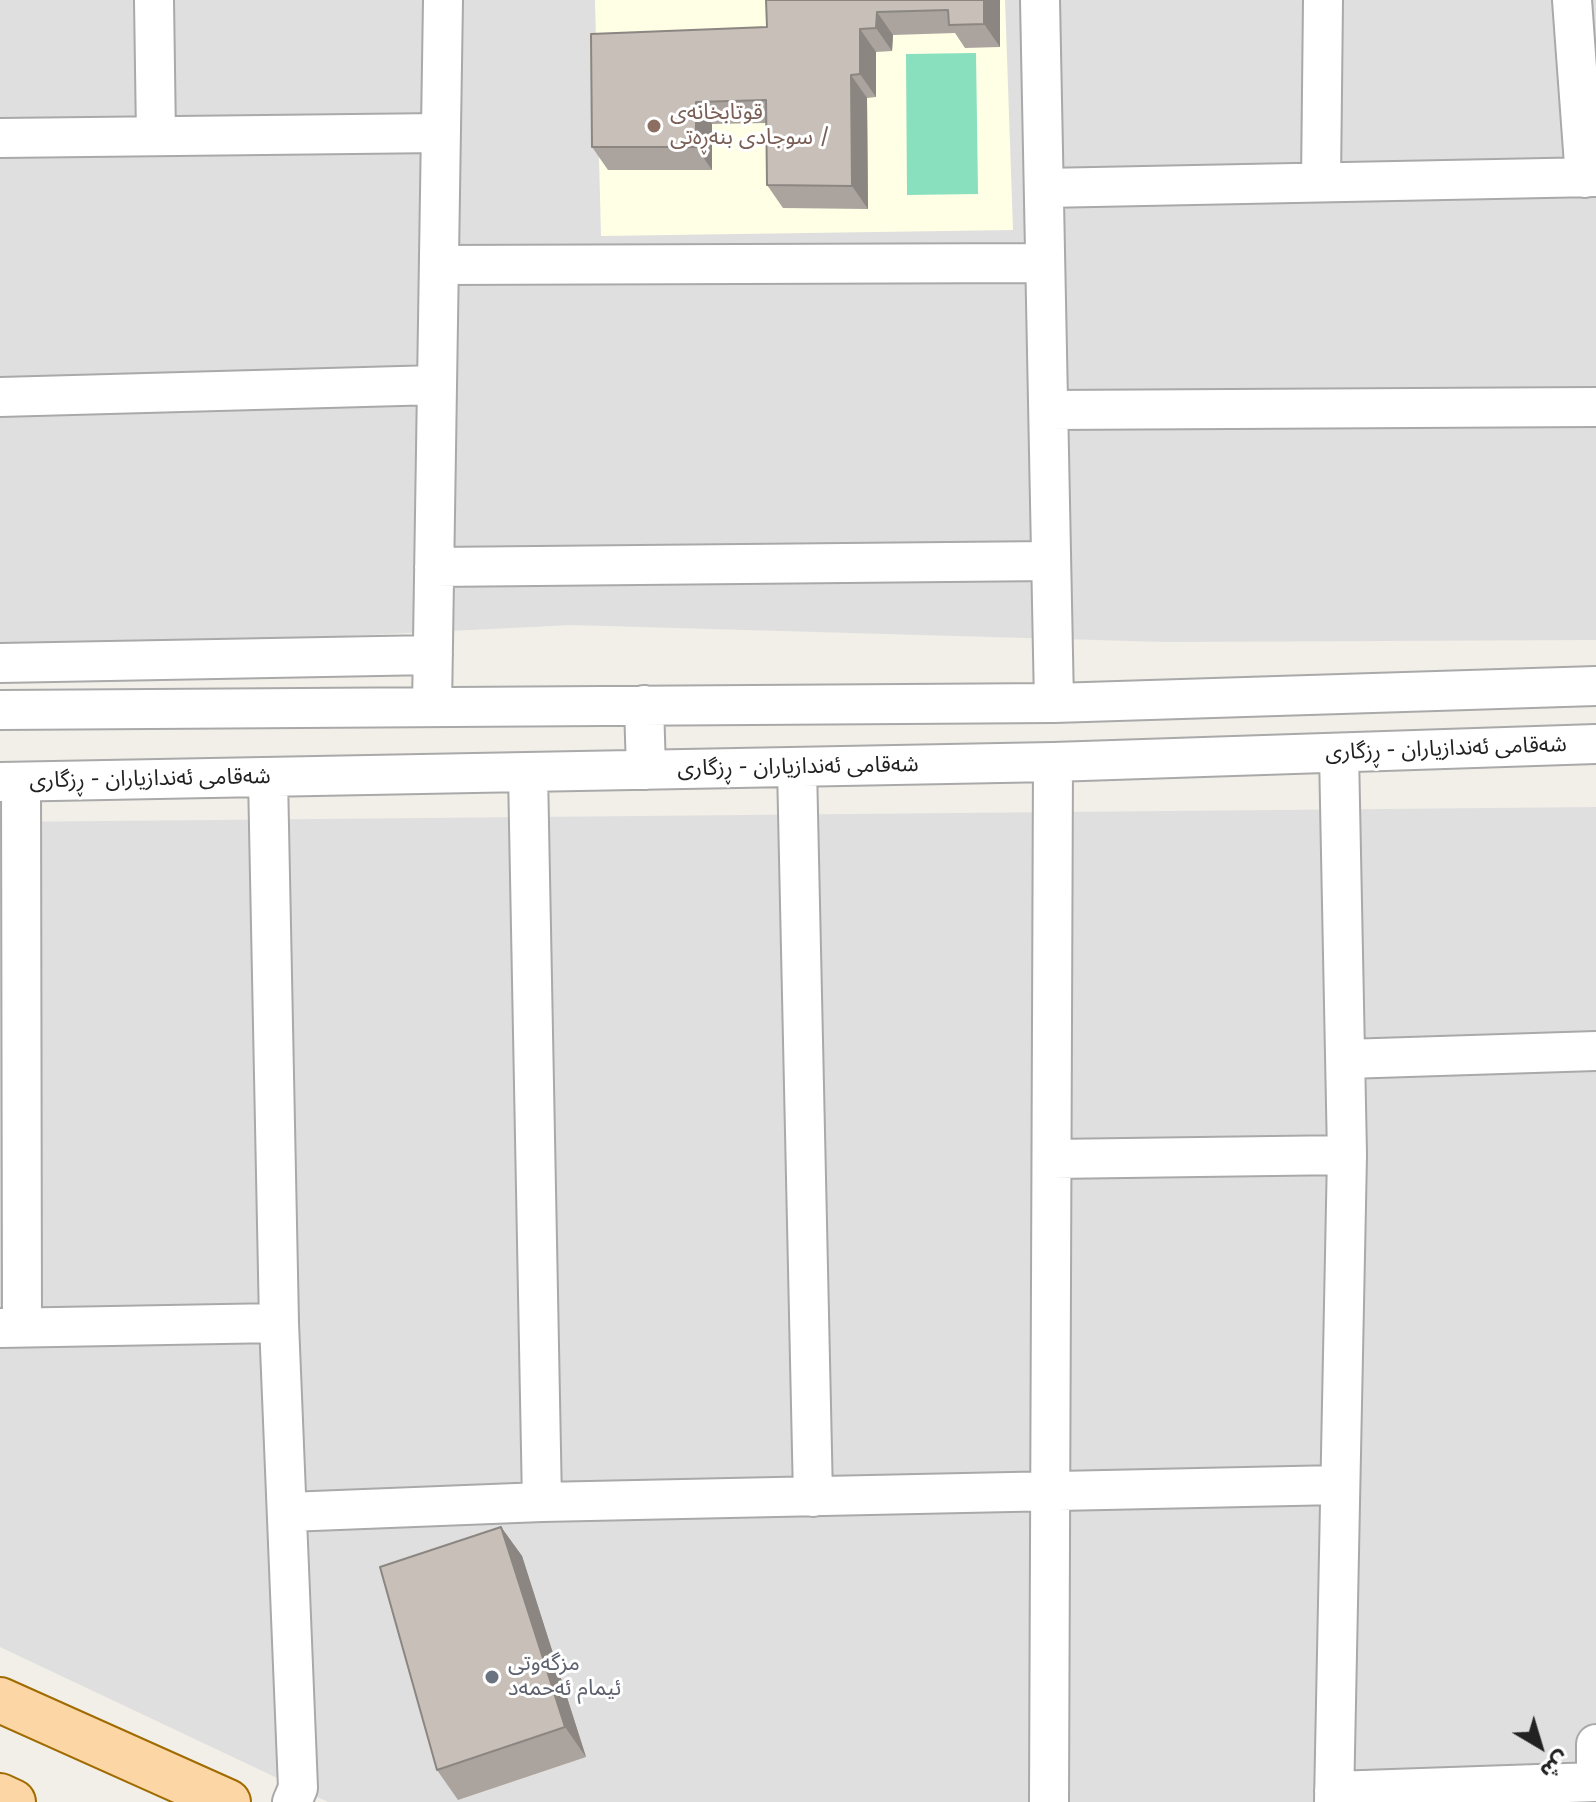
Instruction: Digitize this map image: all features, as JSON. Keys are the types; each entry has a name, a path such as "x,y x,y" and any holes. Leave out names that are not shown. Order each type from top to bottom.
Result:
{"main road":[{"path":"0,1700 228,1802"},
{"path":"0,1796 13,1802"}],"street":[{"path":"154,0 156,136"},
{"path":"432,707 443,0"},
{"path":"1040,0 1054,703"},
{"path":"1321,182 1323,0"},
{"path":"1044,188 1590,178 1572,0"},
{"path":"0,138 441,133"},
{"path":"439,265 1045,263"},
{"path":"0,397 437,385"},
{"path":"1049,410 1596,407"},
{"path":"434,567 1051,561"},
{"path":"0,663 433,655"},
{"path":"0,710 1054,703 1596,686"},
{"path":"644,705 646,770"},
{"name":"شەقامی ئەندازیاران - ڕزگاری","path":"10,782 1053,762 1596,744"},
{"path":"1339,753 1347,1155 1334,1796 1596,1782 1596,1744"},
{"path":"1049,1802 1053,762"},
{"path":"797,767 813,1497"},
{"path":"528,772 542,1502"},
{"path":"268,777 279,1323 298,1788 292,1802"},
{"path":"10,782 11,1328 279,1323"},
{"path":"1346,1059 1596,1051"},
{"path":"1052,1159 1347,1155"},
{"path":"288,1512 542,1502 1339,1485"}],"shaded area":[{"path":"0,0 1596,0 1596,640 1166,642 572,625 0,653"},
{"path":"595,0 1005,0 1013,230 601,236"},
{"path":"1596,807 1596,1802 328,1802 0,1647 0,822"}],"green space":[{"path":"976,53 978,194 907,195 906,54"}],"building":[{"path":"766,0 984,0 984,24 949,25 948,10 877,12 876,28 860,29 860,74 851,75 852,186 767,185 766,100 696,102 696,147 592,147 591,34 767,27"},
{"name":"مزگەوتی ئیمام ئەحمەد","path":"501,1527 565,1727 437,1770 380,1567"}],"place":[{"name":"قوتابخانەی سوجادی بنەڕەتی /","path":"654,126"},
{"name":"مزگەوتی ئیمام ئەحمەد","path":"492,1677"}]}
